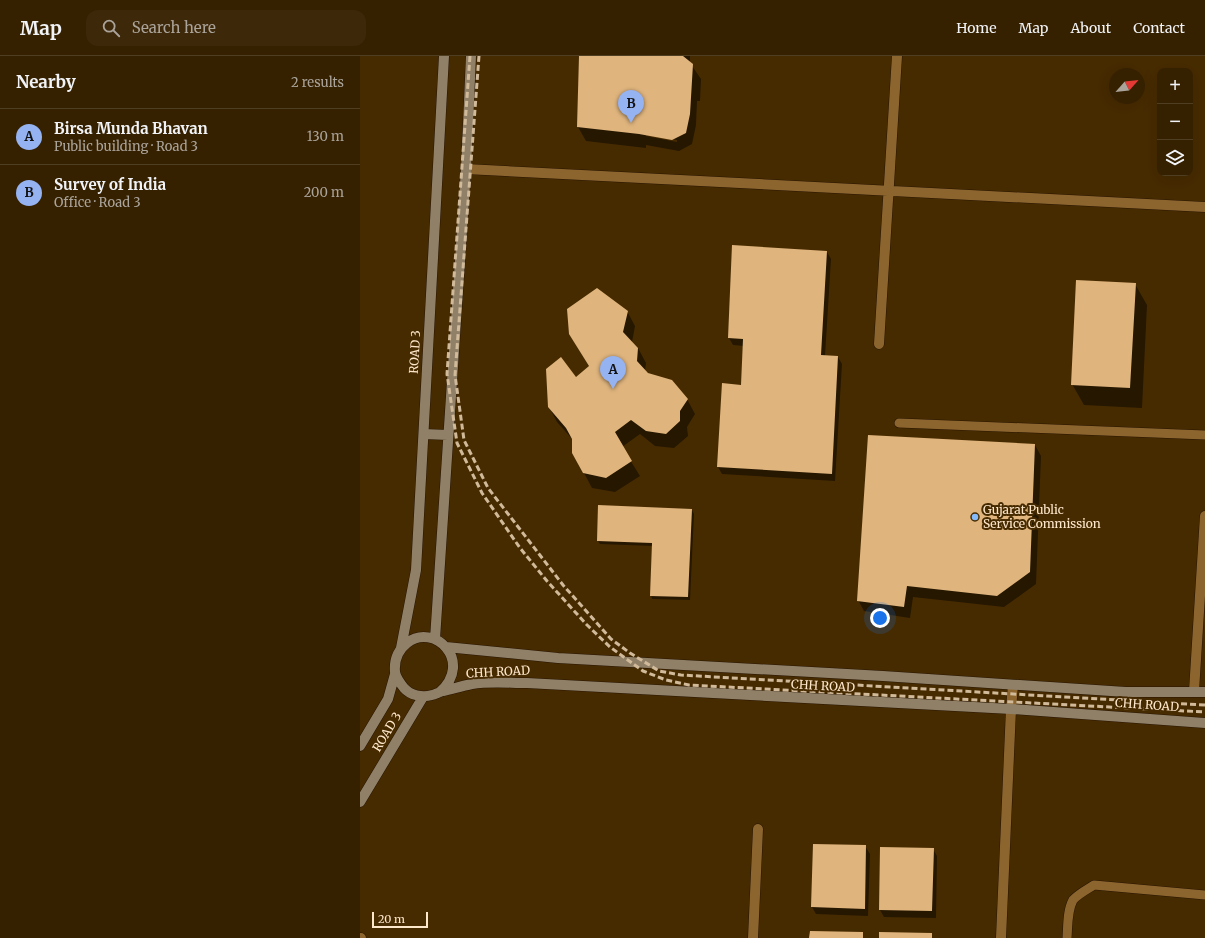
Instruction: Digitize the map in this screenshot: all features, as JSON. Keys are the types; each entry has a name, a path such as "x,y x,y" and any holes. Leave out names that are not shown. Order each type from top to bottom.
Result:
{"street":[{"name":"ROAD 3","path":"401,648 416,570 444,56"},
{"path":"435,639 466,169 471,56"},
{"path":"879,344 897,56"},
{"path":"466,169 1205,207"},
{"path":"424,434 448,435"},
{"path":"1194,691 1205,516"},
{"path":"426,637 435,639 446,647 453,660 454,669 449,682 440,692 432,695 423,696 406,690 399,683 395,674 394,665 396,656 401,648 408,642 417,638 426,637"},
{"path":"446,647 558,658 1126,692 1205,692"},
{"name":"ROAD 3","path":"360,746 388,699 395,674"},
{"name":"CHH ROAD","path":"440,692 473,684 527,682 1011,709 1205,723"},
{"path":"1000,938 1013,685"},
{"name":"ROAD 3","path":"360,802 423,696"},
{"path":"753,938 758,829"}],"lane":[{"path":"899,423 1205,434"},
{"path":"1068,938 1069,913 1074,900 1094,885 1205,895"}],"building":[{"path":"579,56 683,56 693,64 690,114 686,133 672,140 639,134 577,127"},
{"path":"732,245 827,251 821,355 838,356 832,474 717,467 722,383 741,385 743,339 728,338"},
{"path":"1076,280 1136,283 1130,388 1071,385"},
{"path":"597,288 628,311 623,332 638,348 637,361 648,373 672,380 688,399 680,411 680,421 666,434 646,431 631,420 615,432 632,461 606,478 583,473 572,453 572,439 566,428 548,407 546,369 561,357 576,377 589,366 569,334 567,309"},
{"path":"868,435 1035,444 1030,572 997,596 907,586 904,607 857,601"},
{"path":"598,505 692,509 688,597 650,596 652,543 597,541"},
{"path":"813,844 866,845 865,909 811,907"},
{"path":"880,847 934,848 932,911 879,910"},
{"path":"810,931 863,932 863,938 809,938"},
{"path":"879,932 932,933 932,938 879,938"}],"railway":[{"path":"470,56 447,374 457,443 482,493 520,548 547,581 586,624 610,647 643,671 666,680 689,685 1205,712"},
{"path":"479,56 455,375 464,440 488,488 563,585 611,639 659,671 681,675 1205,705"}],"place":[{"name":"Survey of India","path":"631,123"},
{"name":"Birsa Munda Bhavan","path":"613,389"},
{"name":"Gujarat Public Service Commission","path":"975,517"}]}
